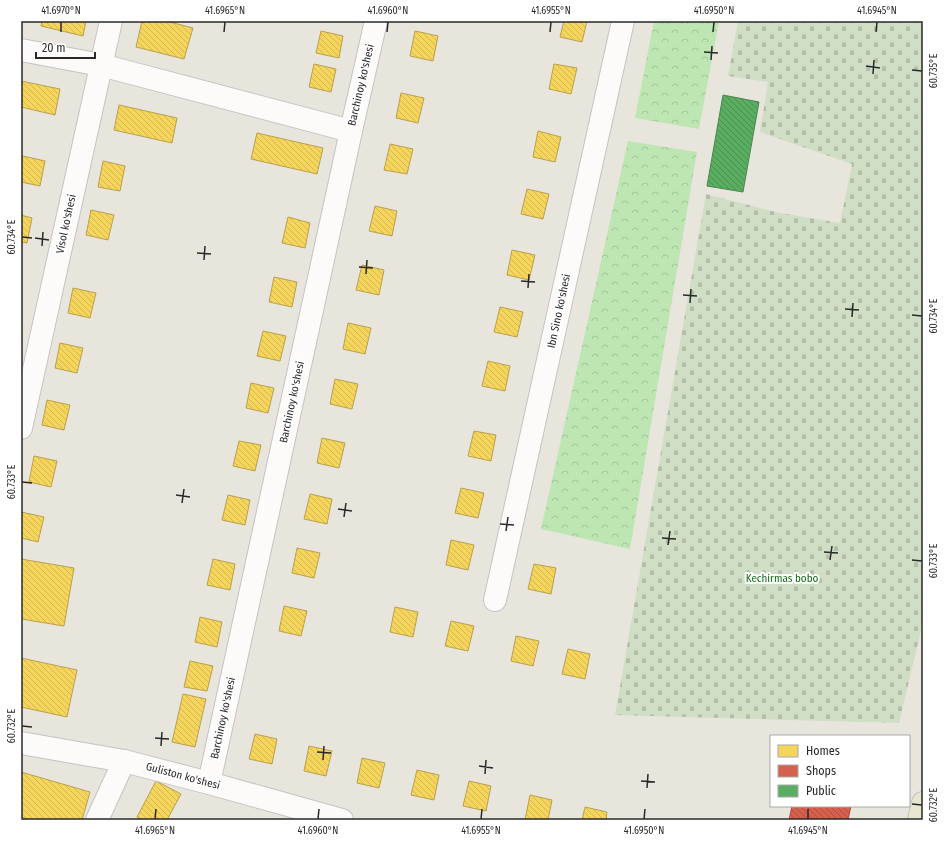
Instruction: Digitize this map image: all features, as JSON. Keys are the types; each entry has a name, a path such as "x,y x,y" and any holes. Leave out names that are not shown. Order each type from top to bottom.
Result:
{"main road":[{"path":"919,820 923,803"}],"street":[{"name":"Visol ko'shesi","path":"21,428 110,21"},
{"name":"Barchinoy ko'shesi","path":"209,783 376,21"},
{"name":"Ibn Sino ko'shesi","path":"495,600 623,21"},
{"path":"21,50 101,65 351,131"},
{"name":"Guliston ko'shesi","path":"21,743 124,761 342,820"},
{"path":"97,820 124,761"}],"green space":[{"path":"654,21 719,21 699,129 635,118"},
{"name":"Kechirmas bobo","path":"738,21 923,21 923,622 899,723 615,715 706,194 780,213 840,223 852,164 760,132 768,82 728,76"},
{"path":"628,141 697,152 630,549 541,529"}],"building: Homes":[{"path":"42,21 86,21 83,36 41,26"},
{"path":"142,21 166,21 193,28 184,59 136,47"},
{"path":"564,21 587,21 582,42 560,37"},
{"path":"321,31 343,36 339,58 316,53"},
{"path":"415,31 438,36 433,61 410,56"},
{"path":"314,64 336,69 331,92 309,87"},
{"path":"554,64 577,68 571,94 549,89"},
{"path":"21,81 60,89 55,115 21,107"},
{"path":"401,93 424,98 418,123 396,118"},
{"path":"119,105 177,118 172,143 114,130"},
{"path":"538,131 561,137 555,162 533,157"},
{"path":"257,133 323,148 317,174 251,159"},
{"path":"390,144 413,149 407,174 384,170"},
{"path":"23,156 45,161 40,186 21,182 21,163"},
{"path":"103,161 125,166 120,191 98,187"},
{"path":"527,189 549,194 543,219 521,214"},
{"path":"375,206 397,211 392,236 369,231"},
{"path":"91,210 114,215 108,240 86,235"},
{"path":"21,215 32,218 27,243 21,242"},
{"path":"288,217 310,223 305,248 282,243"},
{"path":"512,250 535,255 529,280 507,275"},
{"path":"362,265 384,270 379,295 356,290"},
{"path":"274,277 297,282 292,307 269,302"},
{"path":"73,288 96,293 90,318 68,313"},
{"path":"500,307 523,312 517,337 494,332"},
{"path":"348,323 371,328 365,354 343,349"},
{"path":"263,331 286,336 280,361 257,356"},
{"path":"60,343 83,348 77,373 55,368"},
{"path":"488,361 510,366 505,391 482,386"},
{"path":"335,379 358,384 352,409 330,404"},
{"path":"251,383 274,388 268,413 246,408"},
{"path":"47,400 70,405 64,430 42,425"},
{"path":"474,431 496,435 491,461 468,456"},
{"path":"322,438 345,443 339,468 317,463"},
{"path":"239,441 261,445 255,471 233,466"},
{"path":"34,456 57,461 51,487 29,482"},
{"path":"461,488 484,493 478,518 455,513"},
{"path":"310,494 332,499 327,524 304,519"},
{"path":"228,495 250,500 245,525 222,520"},
{"path":"21,512 44,517 38,542 21,538"},
{"path":"451,540 474,545 468,570 446,565"},
{"path":"297,548 320,553 314,578 292,573"},
{"path":"21,559 74,568 64,626 21,619"},
{"path":"213,559 235,564 230,590 207,585"},
{"path":"534,564 556,568 551,594 528,589"},
{"path":"284,606 307,611 301,636 279,631"},
{"path":"395,607 418,612 413,637 390,632"},
{"path":"200,617 222,622 217,647 195,642"},
{"path":"451,621 474,626 468,651 445,646"},
{"path":"516,636 539,641 533,666 511,661"},
{"path":"568,649 590,654 585,679 562,674"},
{"path":"21,658 77,670 67,717 21,707"},
{"path":"190,661 213,666 207,691 184,687"},
{"path":"183,694 206,699 195,747 172,742"},
{"path":"255,734 277,739 272,764 249,759"},
{"path":"309,746 332,751 326,776 304,771"},
{"path":"362,758 385,763 379,788 357,783"},
{"path":"417,770 439,775 434,800 411,795"},
{"path":"21,772 90,792 82,820 31,820 21,817"},
{"path":"156,781 181,794 167,820 142,820 137,817"},
{"path":"469,781 491,786 486,811 463,806"},
{"path":"530,795 552,800 548,820 525,820"},
{"path":"585,807 607,812 606,820 582,820"}],"building: Shops":[{"path":"792,807 851,807 848,820 789,820"}],"building: Public":[{"path":"723,95 759,102 743,192 707,186"}]}
